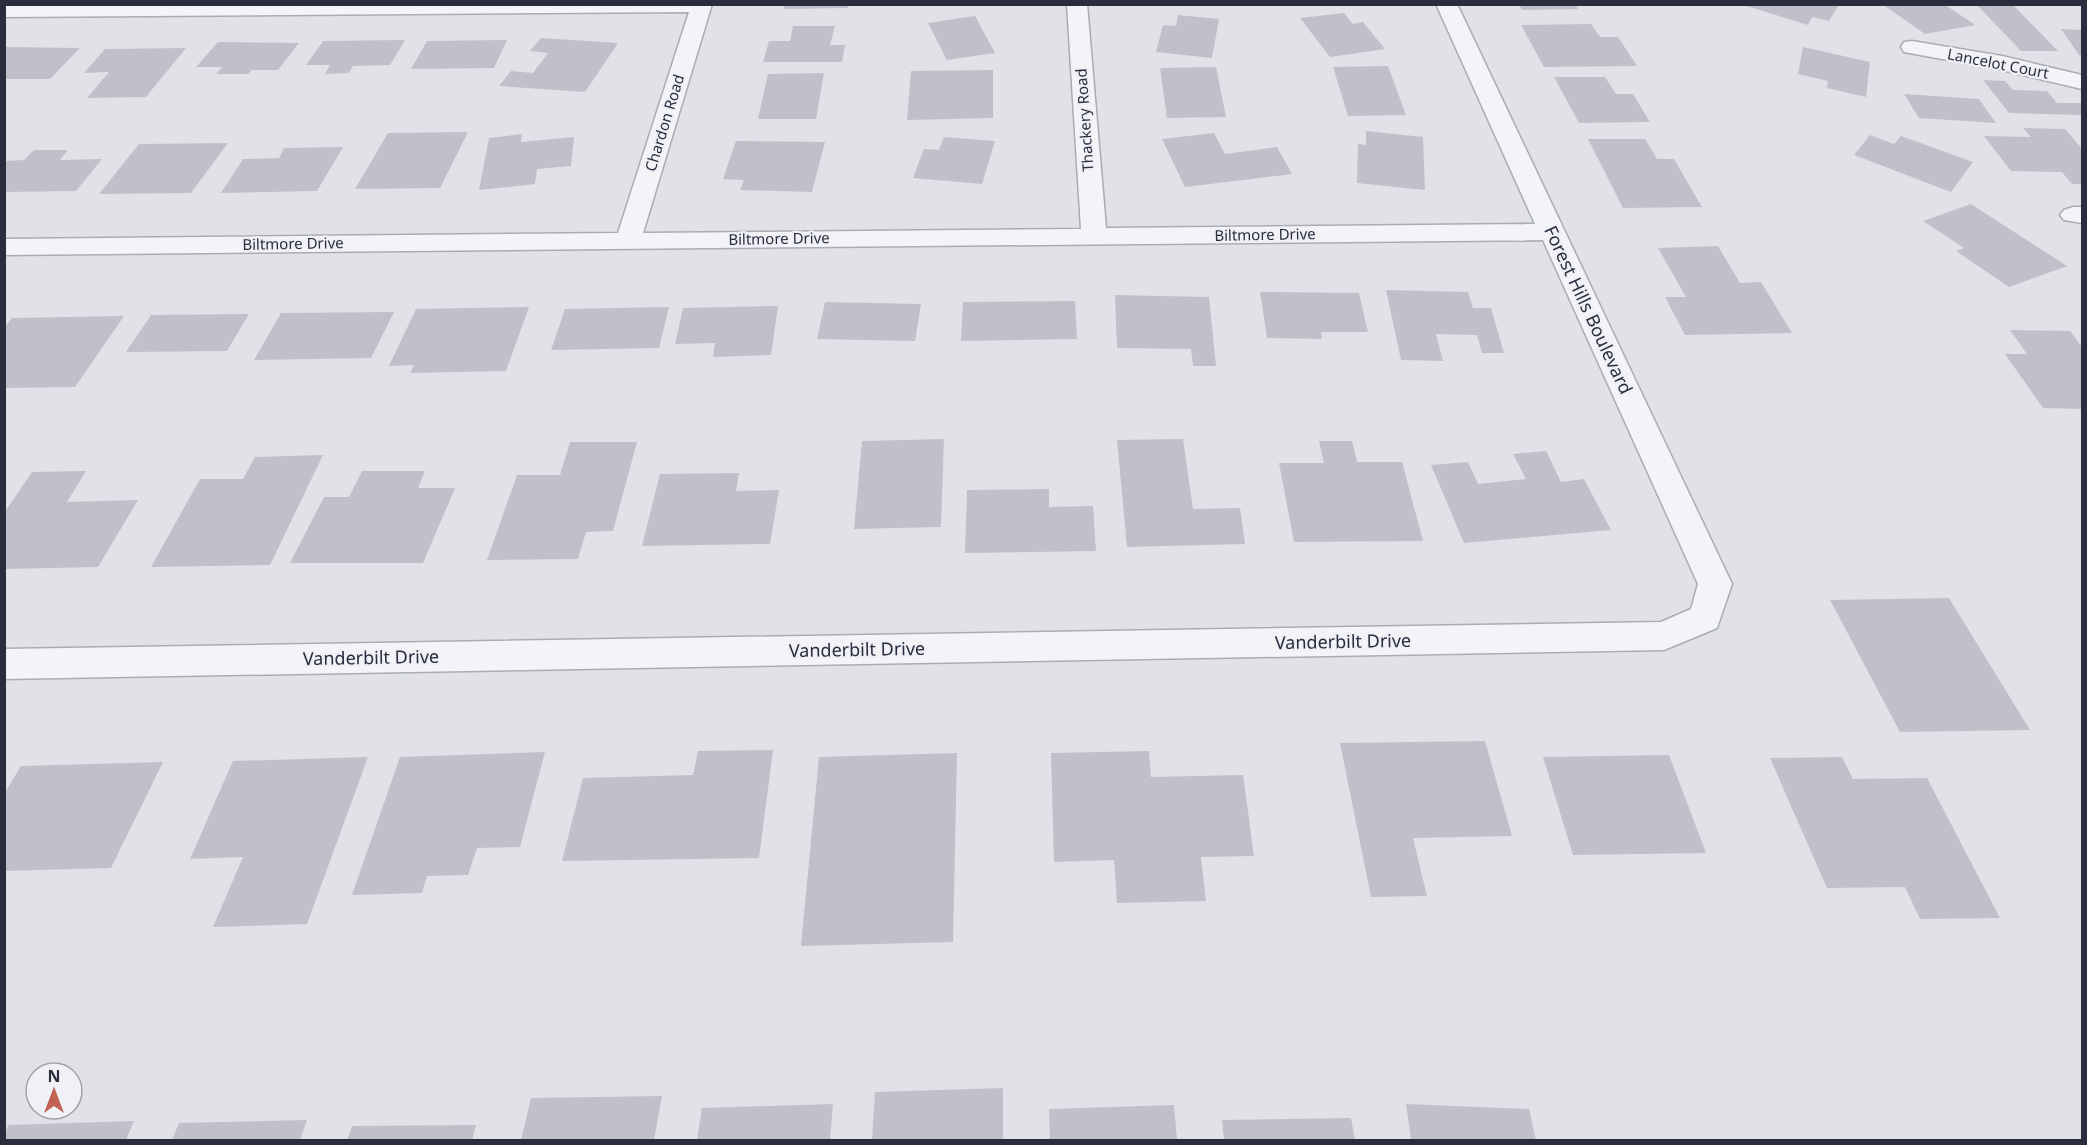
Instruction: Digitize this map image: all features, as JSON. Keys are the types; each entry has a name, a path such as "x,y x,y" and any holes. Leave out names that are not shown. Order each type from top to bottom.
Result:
{"street":[{"name":"Thackery Road","path":"1077,4 1094,236"},
{"name":"Forest Hills Boulevard","path":"1446,4 1714,584 1705,618"},
{"path":"4,11 702,5"},
{"name":"Chardon Road","path":"628,241 702,5"},
{"name":"Lancelot Court","path":"1912,47 2002,63 2082,82"},
{"name":"Biltmore Drive","path":"4,247 1553,232"},
{"name":"Vanderbilt Drive","path":"4,664 1664,636 1705,618"}],"building":[{"path":"785,4 848,4 848,8 784,9"},
{"path":"1519,4 1575,4 1578,9 1522,10"},
{"path":"1740,4 1832,4 1838,6 1829,21 1812,17 1808,25"},
{"path":"1882,4 1944,4 1975,25 1925,34"},
{"path":"1976,4 2012,4 2058,51 2021,51"},
{"path":"1344,13 1353,24 1363,22 1385,49 1330,57 1300,18"},
{"path":"1178,15 1219,19 1212,58 1156,52 1163,25 1176,26"},
{"path":"975,16 995,53 947,60 928,23"},
{"path":"1591,24 1600,37 1618,37 1637,66 1544,67 1521,25"},
{"path":"793,26 835,26 830,45 845,45 842,62 763,62 769,41 790,41"},
{"path":"2061,29 2082,30 2082,55 2079,55"},
{"path":"541,38 618,43 585,92 499,86 511,71 533,73 548,53 530,51"},
{"path":"405,40 390,65 353,66 349,73 325,74 330,65 306,65 323,41"},
{"path":"507,40 494,68 411,69 427,41"},
{"path":"218,42 299,43 278,70 252,70 248,74 216,74 222,67 196,67"},
{"path":"4,47 80,48 50,79 4,79"},
{"path":"1803,47 1870,62 1866,97 1827,88 1828,81 1798,74"},
{"path":"186,48 146,97 87,98 109,72 84,73 105,49"},
{"path":"1388,66 1406,115 1348,116 1333,67"},
{"path":"1216,67 1226,117 1167,118 1160,68"},
{"path":"993,70 993,118 907,120 911,71"},
{"path":"824,73 816,119 758,119 768,74"},
{"path":"1554,77 1605,77 1616,94 1633,94 1650,122 1579,123"},
{"path":"1983,80 2005,81 2013,90 2047,91 2057,103 2082,103 2082,115 2009,113"},
{"path":"1904,94 1979,99 1996,123 1919,118"},
{"path":"2023,128 2065,129 2082,149 2082,184 2072,184 2062,172 2011,171 1984,136 2031,137"},
{"path":"1366,131 1423,137 1425,190 1357,183 1358,144 1366,145"},
{"path":"468,132 440,188 355,189 388,133"},
{"path":"1214,133 1225,154 1277,147 1292,174 1185,187 1162,139"},
{"path":"522,134 521,142 574,137 571,166 537,169 535,184 479,190 489,138"},
{"path":"1870,135 1894,144 1901,136 1973,162 1951,192 1854,155"},
{"path":"944,137 995,141 982,184 913,178 924,149 939,150"},
{"path":"1588,139 1645,139 1657,159 1674,159 1702,207 1623,208"},
{"path":"736,141 825,142 812,192 740,190 744,180 723,179"},
{"path":"228,143 191,193 99,194 139,144"},
{"path":"343,147 317,191 221,193 243,159 279,158 284,148"},
{"path":"34,150 68,150 60,160 102,159 76,191 4,192 4,161 24,160"},
{"path":"1971,204 2067,266 2009,287 1956,251 1964,248 1923,221"},
{"path":"1718,246 1740,283 1761,282 1792,333 1685,335 1665,297 1686,297 1658,248"},
{"path":"1386,290 1468,292 1473,308 1491,308 1504,353 1482,353 1477,335 1436,334 1443,361 1401,360"},
{"path":"1260,292 1359,293 1368,332 1321,332 1322,339 1267,338"},
{"path":"1115,295 1209,297 1216,366 1193,366 1191,349 1117,348"},
{"path":"1075,301 1077,339 961,341 963,302"},
{"path":"825,302 921,304 915,341 817,339"},
{"path":"778,306 771,355 713,357 715,343 675,344 683,308"},
{"path":"529,307 506,371 410,373 414,365 389,366 416,309"},
{"path":"669,307 659,348 551,350 565,309"},
{"path":"394,312 371,358 254,360 281,313"},
{"path":"249,314 227,351 126,352 151,315"},
{"path":"124,316 75,387 4,388 4,328 12,318"},
{"path":"2010,330 2070,331 2082,347 2082,409 2043,408 2005,354 2027,354"},
{"path":"944,439 941,527 854,529 862,441"},
{"path":"1183,439 1193,509 1240,508 1245,544 1127,547 1117,440"},
{"path":"1319,441 1352,441 1357,462 1402,462 1423,541 1294,542 1279,463 1324,463"},
{"path":"570,442 637,442 613,531 586,532 578,559 487,560 517,475 560,475"},
{"path":"1546,451 1561,482 1584,479 1611,530 1464,543 1431,465 1468,462 1478,484 1526,479 1513,454"},
{"path":"323,455 270,565 151,567 200,479 243,479 255,457"},
{"path":"86,471 67,502 138,500 98,567 4,569 4,513 32,472"},
{"path":"362,471 425,471 418,488 455,488 423,563 290,563 324,497 349,497"},
{"path":"739,473 736,491 779,490 770,544 642,546 660,474"},
{"path":"1049,489 1049,507 1093,506 1096,551 965,553 967,490"},
{"path":"1949,598 2030,730 1900,732 1830,600"},
{"path":"1485,741 1512,836 1413,838 1427,896 1371,897 1340,743"},
{"path":"773,750 759,858 562,861 583,778 693,775 698,751"},
{"path":"1149,751 1151,777 1243,775 1254,856 1201,857 1206,901 1117,903 1114,860 1054,862 1051,753"},
{"path":"545,752 520,847 477,848 468,875 427,876 422,893 352,895 400,757"},
{"path":"957,753 953,942 801,946 819,757"},
{"path":"1669,755 1706,853 1573,855 1543,757"},
{"path":"368,757 307,924 213,927 243,857 190,859 233,761"},
{"path":"1842,757 1853,779 1927,778 2000,918 1920,919 1905,887 1827,888 1770,758"},
{"path":"163,762 111,868 4,871 4,794 21,766"},
{"path":"1003,1088 1003,1140 872,1140 875,1092"},
{"path":"662,1096 654,1140 521,1140 531,1098"},
{"path":"833,1104 830,1140 697,1140 702,1108"},
{"path":"1406,1104 1529,1109 1536,1140 1411,1140"},
{"path":"1174,1105 1177,1140 1050,1140 1049,1109"},
{"path":"1351,1118 1355,1140 1224,1140 1222,1120"},
{"path":"307,1120 300,1140 172,1140 179,1123"},
{"path":"134,1121 126,1140 4,1140 8,1125"},
{"path":"476,1125 472,1140 347,1140 352,1126"}]}
